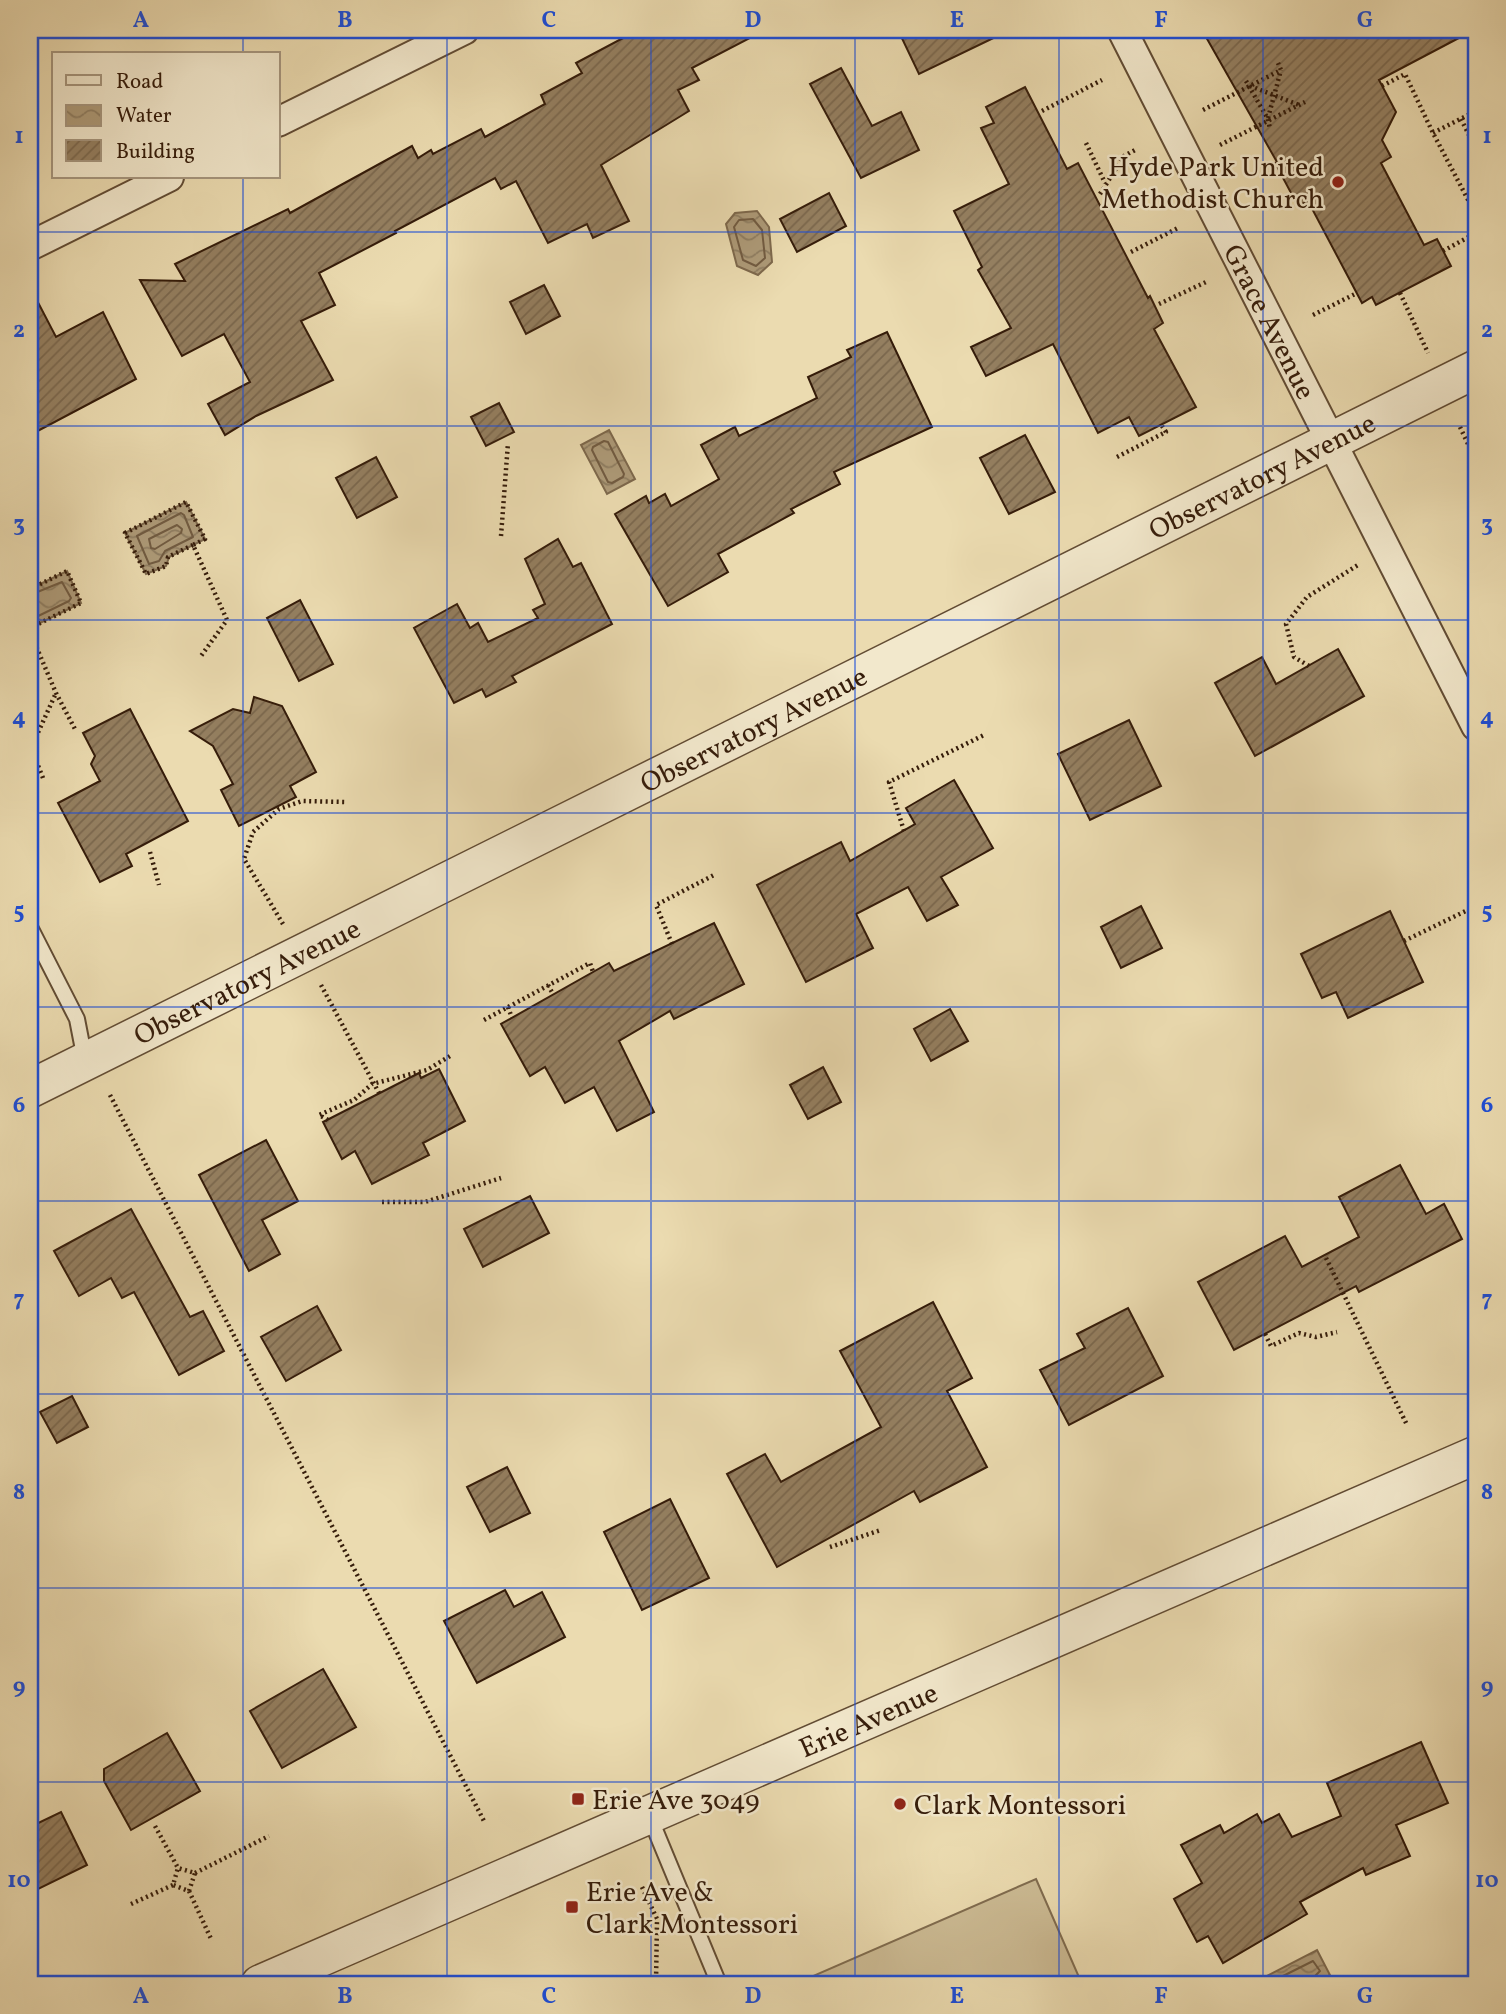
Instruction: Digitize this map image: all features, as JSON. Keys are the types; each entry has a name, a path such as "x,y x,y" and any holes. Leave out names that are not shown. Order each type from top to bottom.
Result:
{"street":[{"path":"280,121 464,30"},
{"name":"Grace Avenue","path":"1122,30 1476,726"},
{"path":"30,246 167,178"},
{"name":"Observatory Avenue","path":"30,1089 1476,369"},
{"name":"Erie Avenue","path":"260,1984 1476,1455"}],"lane":[{"path":"30,927 77,1019 86,1061"},
{"path":"649,1814 719,1984"}],"path":[{"path":"1268,119 1281,70 1278,64"},
{"path":"1203,110 1248,83 1281,70"},
{"path":"1382,86 1405,74 1476,215"},
{"path":"1042,111 1102,80"},
{"path":"1248,83 1299,105"},
{"path":"1248,83 1268,119 1270,129"},
{"path":"1220,145 1306,102"},
{"path":"1433,133 1476,111"},
{"path":"1461,119 1476,149"},
{"path":"1086,143 1106,183"},
{"path":"1100,194 1124,156 1137,149"},
{"path":"1468,198 1476,193"},
{"path":"1132,253 1178,228"},
{"path":"1443,251 1476,233"},
{"path":"1158,304 1206,282"},
{"path":"1400,293 1425,348"},
{"path":"1313,315 1355,294"},
{"path":"1118,457 1166,432 1162,426"},
{"path":"1460,427 1476,461"},
{"path":"501,536 508,443"},
{"path":"186,502 205,539 193,545 168,557 166,566 146,574 125,533 186,502"},
{"path":"193,545 227,620 201,656"},
{"path":"1309,666 1294,657 1286,624 1307,597 1387,550"},
{"path":"30,589 67,572 81,603 30,630 56,693 76,731"},
{"path":"43,778 30,748 56,693"},
{"path":"904,831 889,782 984,735"},
{"path":"345,802 302,801 279,809 253,832 244,859 324,990 379,1093"},
{"path":"149,852 159,885"},
{"path":"672,944 656,905 714,875"},
{"path":"1404,941 1476,906"},
{"path":"484,1020 590,963 593,972"},
{"path":"548,985 553,995"},
{"path":"508,1007 512,1018"},
{"path":"328,1120 319,1115 355,1100 372,1084 427,1070 450,1056"},
{"path":"110,1095 485,1822"},
{"path":"382,1202 425,1202 502,1178"},
{"path":"1326,1258 1408,1425"},
{"path":"1265,1334 1271,1346 1299,1333 1316,1337 1337,1332"},
{"path":"830,1547 881,1530"},
{"path":"155,1826 178,1868 195,1873 269,1836"},
{"path":"173,1885 178,1868"},
{"path":"195,1873 189,1891 212,1941"},
{"path":"131,1904 173,1885 189,1891"},
{"path":"642,1887 657,1919 656,1984"}],"shaded area":[{"path":"1036,1879 1082,1984 797,1983"}],"water":[{"path":"757,211 769,227 772,262 758,275 737,266 726,224 735,213"},
{"path":"609,430 635,479 607,494 581,445"},
{"path":"186,502 205,539 169,557 166,566 146,574 125,533"},
{"path":"67,571 81,603 30,628 30,589"},
{"path":"1317,1950 1330,1975 1313,1984 1269,1984 1265,1977"}],"building":[{"path":"638,30 765,30 692,68 699,80 678,90 689,111 601,165 629,221 593,238 587,224 548,243 516,181 501,189 495,178 319,273 335,305 301,321 333,380 256,416 225,435 208,404 250,382 224,334 182,356 140,280 185,281 175,264 288,209 290,213 412,146 418,158 431,150 433,154 481,129 485,137 545,104 541,95 582,73 576,63"},
{"path":"898,30 1010,30 919,74"},
{"name":"Hyde Park United Methodist Church","path":"1202,30 1474,30 1379,80 1396,112 1382,140 1391,157 1381,163 1424,245 1437,239 1451,266 1376,305 1372,297 1362,303 1308,201 1298,206 1275,163 1277,162"},
{"path":"841,68 872,126 901,112 919,150 861,178 810,84"},
{"path":"1025,87 1067,169 1078,163 1148,298 1150,296 1163,323 1154,329 1196,407 1139,436 1129,417 1098,433 1053,344 986,376 971,347 1011,328 978,270 982,267 954,211 1009,184 981,128 994,123 986,107"},
{"path":"829,193 846,226 797,252 780,219"},
{"path":"544,285 560,316 526,334 510,302"},
{"path":"30,287 56,337 103,312 136,379 30,435"},
{"path":"887,332 932,427 834,472 840,484 791,509 794,513 718,554 728,572 668,606 615,514 646,496 649,503 665,494 671,506 719,479 701,445 735,427 739,436 817,398 808,377 851,357 847,350"},
{"path":"499,403 514,432 486,446 471,417"},
{"path":"1025,435 1055,492 1009,514 980,458"},
{"path":"376,457 397,497 357,518 336,478"},
{"path":"558,539 573,567 581,563 612,624 512,676 516,682 486,697 482,689 454,703 414,628 457,604 470,628 478,623 488,642 538,618 533,610 545,604 525,559"},
{"path":"300,600 333,664 299,681 267,618"},
{"path":"1338,649 1364,696 1255,756 1215,683 1262,657 1276,684"},
{"path":"254,697 282,706 316,772 290,786 296,797 239,826 221,790 233,784 213,746 190,731 233,709 250,713"},
{"path":"130,709 188,821 126,854 132,866 100,882 58,803 100,781 91,764 95,756 83,733"},
{"path":"1129,720 1161,786 1090,820 1058,754"},
{"path":"954,780 993,848 941,877 958,905 927,921 908,887 856,914 873,948 806,982 757,885 841,842 850,861 915,824 906,808"},
{"path":"1141,906 1162,948 1121,968 1101,927"},
{"path":"1390,911 1423,982 1348,1018 1336,992 1322,998 1301,954"},
{"path":"714,923 744,984 674,1019 670,1011 619,1041 654,1112 617,1131 594,1087 565,1103 545,1067 530,1076 501,1024 609,963 614,971"},
{"path":"950,1009 968,1041 931,1061 914,1029"},
{"path":"823,1067 841,1102 808,1119 790,1085"},
{"path":"439,1069 465,1121 423,1143 429,1155 372,1184 355,1151 342,1159 323,1122 419,1073 421,1078"},
{"path":"266,1140 298,1201 262,1220 280,1254 249,1271 199,1175"},
{"path":"1400,1165 1426,1214 1444,1204 1462,1239 1359,1292 1356,1286 1234,1350 1198,1282 1285,1236 1302,1267 1359,1237 1339,1197"},
{"path":"530,1196 549,1233 483,1267 464,1229"},
{"path":"131,1209 190,1317 203,1311 224,1351 179,1375 134,1292 122,1298 111,1278 79,1296 54,1251"},
{"path":"933,1302 972,1378 947,1391 987,1467 920,1502 914,1491 777,1567 727,1474 765,1454 781,1482 881,1427 840,1351"},
{"path":"317,1306 341,1350 286,1381 261,1337"},
{"path":"1128,1308 1163,1376 1069,1425 1040,1370 1085,1348 1077,1334"},
{"path":"72,1396 88,1427 57,1443 40,1412"},
{"path":"507,1467 530,1513 490,1532 467,1487"},
{"path":"670,1499 709,1578 642,1610 604,1532"},
{"path":"505,1590 514,1607 542,1592 565,1637 477,1683 444,1621"},
{"path":"323,1669 356,1727 282,1768 250,1711"},
{"path":"167,1733 200,1791 131,1830 104,1781 104,1769"},
{"path":"1421,1742 1448,1803 1396,1825 1410,1856 1366,1875 1363,1868 1300,1902 1307,1914 1223,1963 1208,1936 1197,1942 1174,1899 1202,1883 1181,1845 1220,1825 1224,1833 1257,1814 1262,1823 1279,1814 1292,1837 1341,1816 1327,1783"},
{"path":"61,1812 87,1865 30,1893 30,1827"}],"place":[{"name":"Hyde Park United Methodist Church","path":"1338,182"},
{"name":"Erie Ave 3049","path":"578,1799"},
{"name":"Clark Montessori","path":"900,1804"},
{"name":"Erie Ave & Clark Montessori","path":"572,1907"}]}
